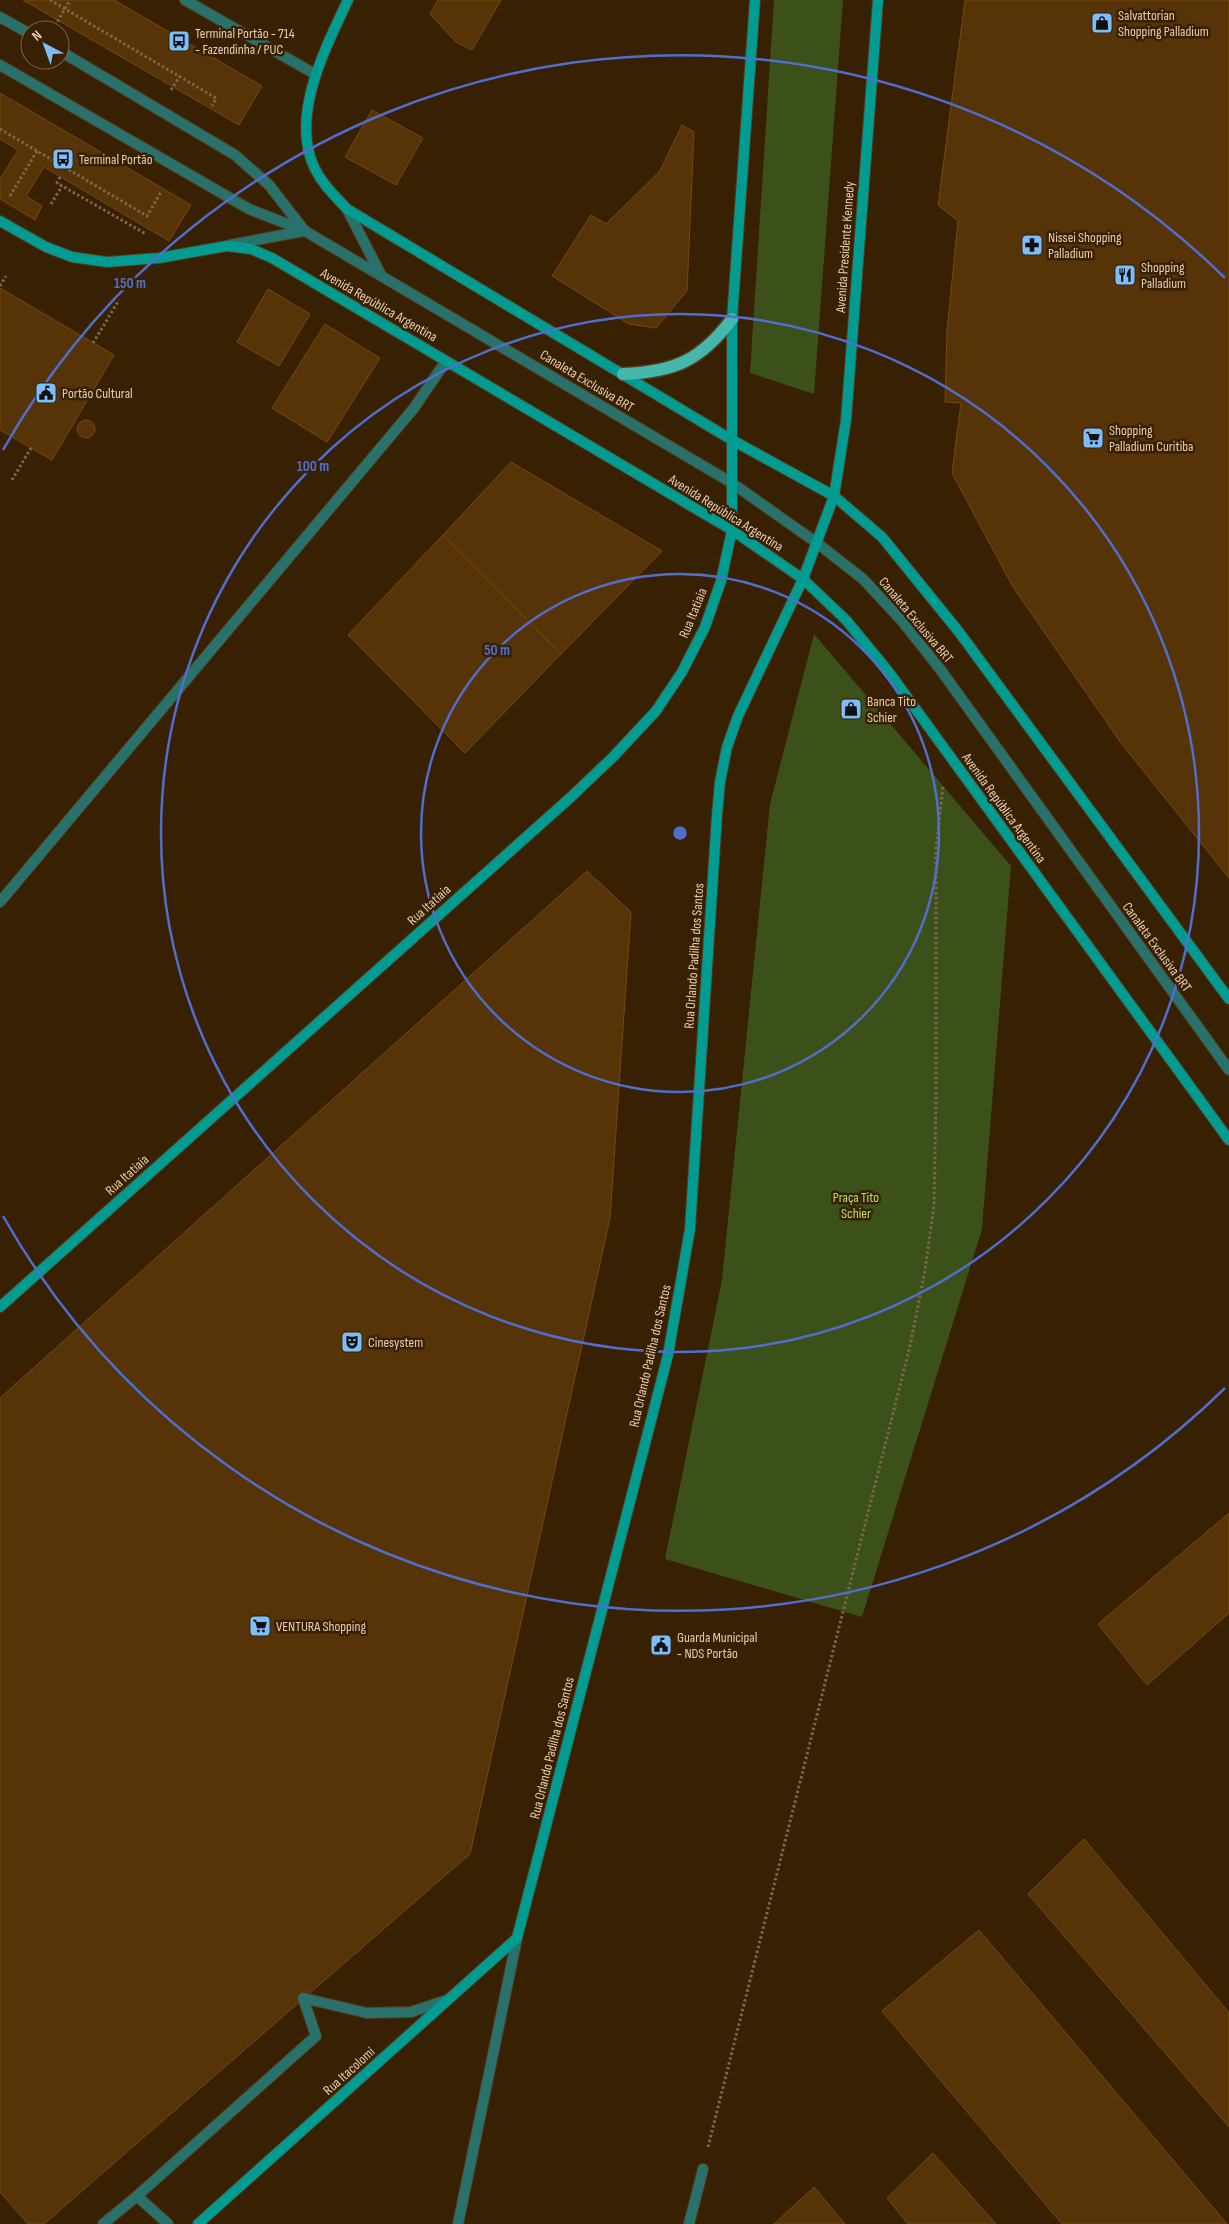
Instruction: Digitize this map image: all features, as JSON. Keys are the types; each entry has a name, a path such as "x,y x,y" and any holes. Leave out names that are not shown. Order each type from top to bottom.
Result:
{"main road":[{"path":"348,0 315,74 306,118 307,143 314,166 326,186 347,209 732,440 834,496 882,537 936,601 1229,1000"},
{"path":"732,440 732,319 756,0"},
{"name":"Avenida Presidente Kennedy","path":"834,496 846,420 878,0"},
{"name":"Avenida República Argentina","path":"0,221 46,247 72,258 107,262 158,258 227,246 251,249 272,258 732,530 803,579 865,641 1229,1140"},
{"path":"623,374 645,373 688,360 707,348 732,319"},
{"name":"Rua Itatiaia","path":"0,1307 613,757 656,711 682,672 705,627 721,581 732,530 732,440"},
{"name":"Rua Orlando Padilha dos Santos","path":"517,1938 665,1364 678,1299 690,1228 717,815 720,782 727,746 738,716 803,579 834,496"},
{"name":"Rua Itacolomi","path":"198,2224 517,1938"}],"street":[{"path":"185,0 315,74"},
{"path":"0,17 20,28"},
{"path":"70,58 234,155 269,185 305,231"},
{"path":"0,65 249,209 305,231"},
{"path":"347,209 381,275"},
{"path":"227,246 305,231"},
{"name":"Canaleta Exclusiva BRT","path":"305,231 732,483 817,543 863,579 902,621 929,655 1229,1070"},
{"path":"0,902 414,408 446,360"},
{"name":"Rua Orlando Padilha dos Santos","path":"458,2224 517,1938"},
{"path":"103,2224 137,2196 316,2036 304,1998 367,2012 411,2012 448,2000"},
{"path":"689,2224 703,2169"},
{"path":"137,2196 168,2224"}],"path":[{"path":"50,0 216,98 212,106"},
{"path":"59,20 70,0"},
{"path":"170,92 180,76"},
{"path":"0,129 147,216 161,192"},
{"path":"10,196 37,151"},
{"path":"60,177 57,182 62,186 153,238"},
{"path":"51,204 62,186"},
{"path":"0,286 6,276"},
{"path":"93,343 119,300"},
{"path":"12,480 31,448"},
{"path":"703,2169 908,1355 925,1271 934,1196 936,849 947,753"}],"green space":[{"path":"774,0 843,0 814,394 750,373"},
{"name":"Praça Tito Schier","path":"814,634 1011,866 982,1229 862,1617 665,1559 722,1280 770,804"}],"building":[{"path":"23,0 114,0 262,86 239,125 70,27 70,20 58,20"},
{"path":"438,0 501,0 472,50 456,42 430,14"},
{"name":"Shopping Palladium Curitiba","path":"965,0 1229,0 1229,878 1121,743 1013,587 952,473 961,403 945,402 947,331 958,221 938,205"},
{"name":"Terminal Portão","path":"0,93 191,205 169,241 44,167 26,196 42,206 35,220 0,199 0,179 18,150 0,139"},
{"path":"372,110 423,138 396,185 345,157"},
{"path":"682,125 694,132 687,291 656,328 629,324 552,276 591,215 606,224 660,171"},
{"name":"Portão Cultural","path":"0,288 114,355 52,460 0,430"},
{"path":"268,289 310,314 279,366 237,342"},
{"path":"325,324 380,358 327,442 272,408"},
{"path":"86,420 92,423 95,429 92,435 86,438 80,435 77,429 80,423"},
{"path":"511,462 662,551 561,654 443,535"},
{"path":"443,535 561,654 465,753 348,635"},
{"name":"VENTURA Shopping","path":"587,871 631,912 610,1218 470,1854 44,2224 28,2224 0,2192 0,1398"},
{"path":"1229,1513 1229,1613 1147,1685 1098,1624"},
{"path":"1084,1839 1229,2013 1229,2127 1028,1894"},
{"path":"979,1930 1227,2224 1062,2224 882,2011"},
{"path":"933,2153 996,2224 908,2224 887,2198"},
{"path":"814,2187 845,2224 774,2224"}],"place":[{"name":"Salvattorian Shopping Palladium","path":"1102,23"},
{"name":"Terminal Portão - 714 - Fazendinha / PUC","path":"179,41"},
{"name":"Terminal Portão","path":"63,159"},
{"name":"Nissei Shopping Palladium","path":"1032,245"},
{"name":"Shopping Palladium","path":"1125,275"},
{"name":"Portão Cultural","path":"46,393"},
{"name":"Shopping Palladium Curitiba","path":"1093,438"},
{"name":"Banca Tito Schier","path":"851,709"},
{"name":"Cinesystem","path":"352,1342"},
{"name":"VENTURA Shopping","path":"260,1626"},
{"name":"Guarda Municipal - NDS Portão","path":"661,1645"}]}
